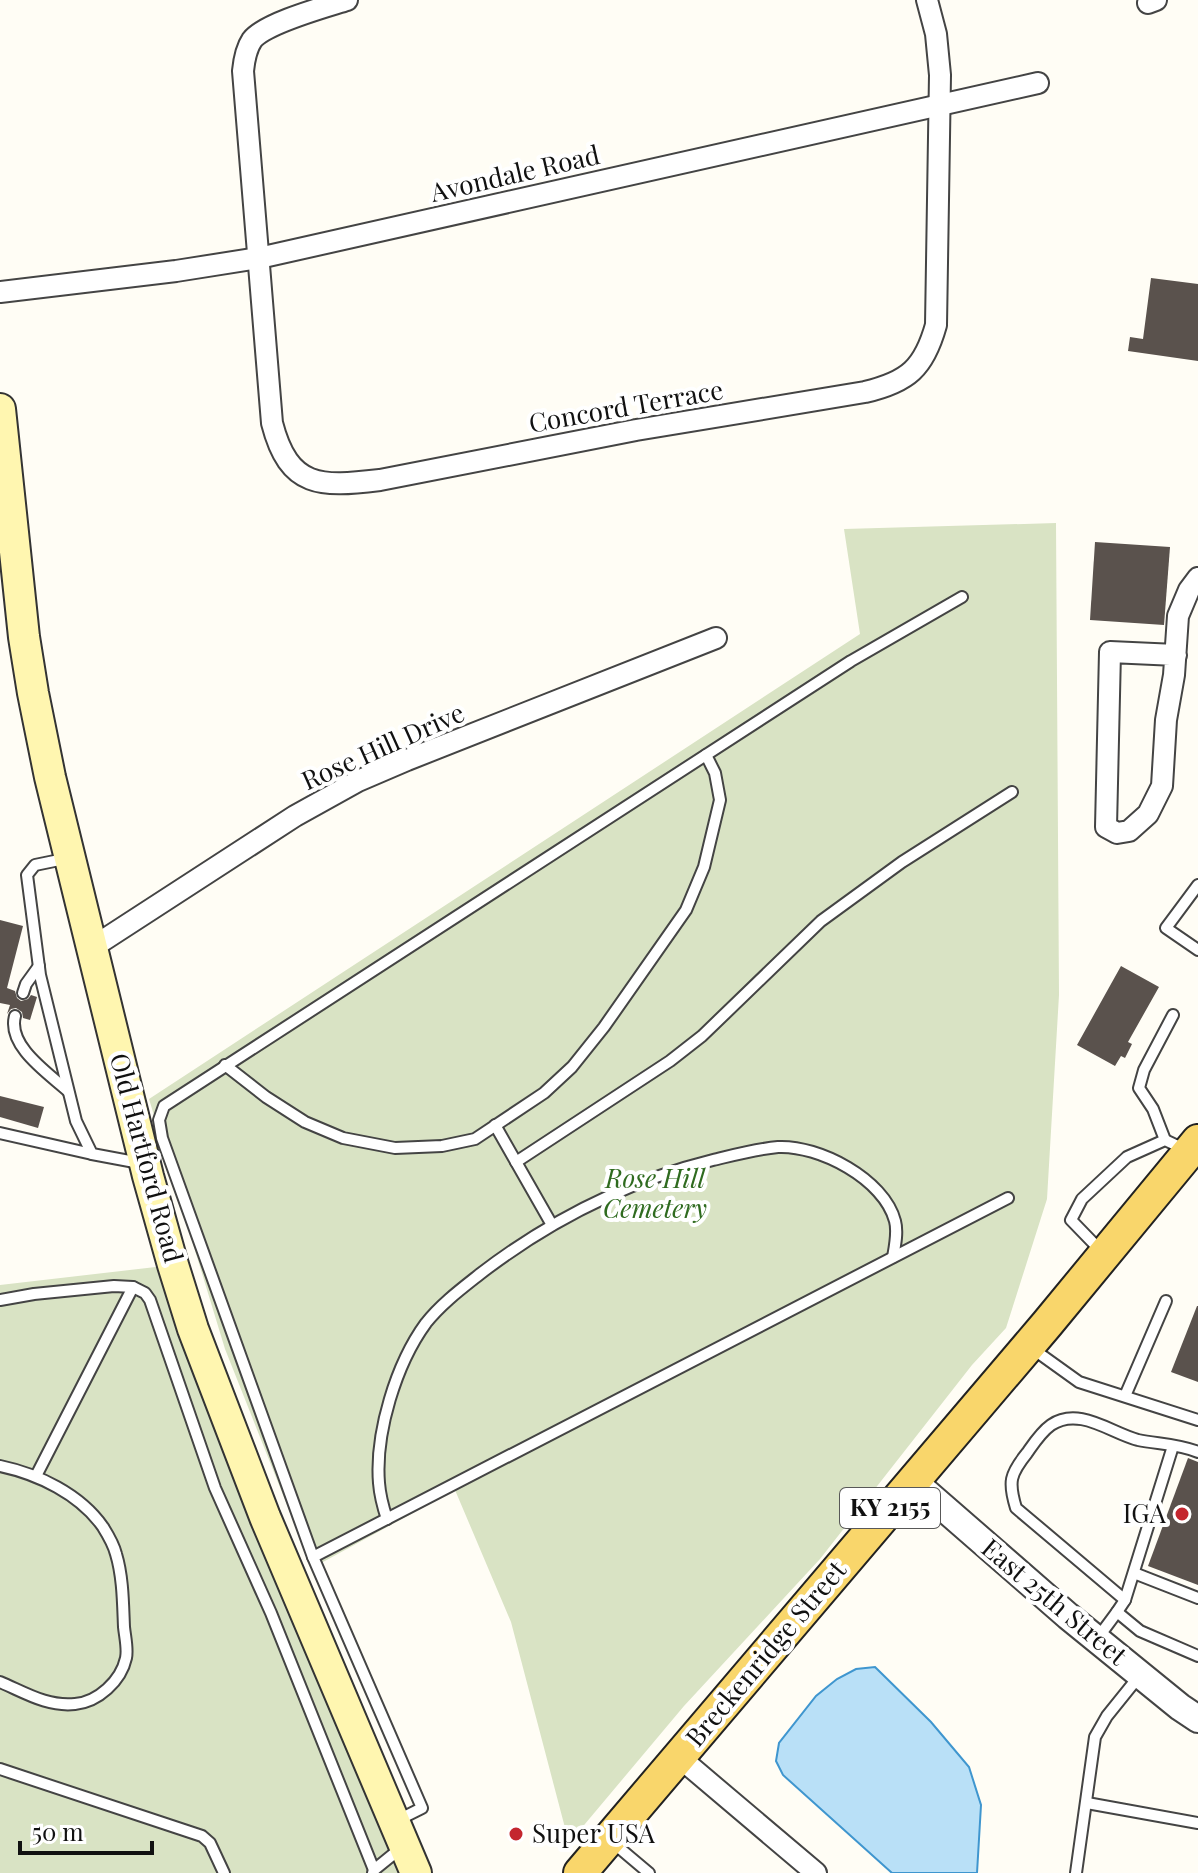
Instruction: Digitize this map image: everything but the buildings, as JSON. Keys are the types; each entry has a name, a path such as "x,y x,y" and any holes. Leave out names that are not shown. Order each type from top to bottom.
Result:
{"main road":[{"name":"Old Hartford Road","path":"0,409 6,523 33,693 50,777 145,1164 193,1329 223,1410 265,1517 416,1873"},
{"name":"Breckenridge Street","path":"580,1873 1029,1346 1185,1152"}],"street":[{"name":"Concord Terrace","path":"347,0 261,31 245,55 243,71 272,423 278,446 289,464 305,477 326,483 380,480 636,430 865,392 887,387 905,378 919,365 930,347 936,325 940,75 936,34 927,0"},
{"name":"Avondale Road","path":"0,292 259,258 1038,83"},
{"path":"1176,655 1110,652 1106,827 1117,833 1129,831 1148,814 1162,786 1166,720 1174,675 1176,655 1178,616 1198,578"},
{"name":"Rose Hill Drive","path":"93,947 295,816 358,781 716,638"},
{"name":"East 25th Street","path":"913,1481 1096,1639 1198,1719"},
{"path":"679,1757 816,1873"}],"lane":[{"path":"374,1872 399,1834 422,1808 313,1557 162,1138 159,1120 164,1106 851,661 962,597"},
{"path":"225,1065 305,1122 343,1138 395,1148 442,1146 475,1139 544,1093 572,1067 658,953 686,910 704,867 720,800 715,773 706,755"},
{"path":"516,1162 670,1061 702,1036 821,921 902,862 1012,792"},
{"path":"71,858 35,865 27,875 29,904 39,966 76,1121 92,1154"},
{"path":"1198,885 1166,928 1198,950"},
{"path":"23,993 39,966"},
{"path":"1173,1015 1144,1070 1139,1088 1185,1152"},
{"path":"15,1016 14,1034 26,1053 69,1092"},
{"path":"495,1125 552,1225"},
{"path":"0,1133 145,1164"},
{"path":"387,1519 379,1484 381,1437 393,1390 412,1348 441,1306 506,1254 552,1225 628,1187 685,1167 744,1152 780,1147 828,1157 873,1186 895,1222 893,1257"},
{"path":"1104,1255 1071,1220 1082,1199 1127,1157 1185,1152"},
{"path":"313,1557 1008,1198"},
{"path":"0,1300 114,1286 133,1287 145,1293 150,1300 215,1488 271,1613 374,1872"},
{"path":"36,1476 133,1287"},
{"path":"1125,1396 1166,1301"},
{"path":"1029,1346 1079,1382 1198,1420"},
{"path":"1125,1600 1016,1508 1010,1488 1014,1470 1054,1422 1080,1418 1135,1439 1186,1447 1198,1452"},
{"path":"1096,1639 1125,1600 1173,1446"},
{"path":"0,1466 36,1476 80,1503 102,1527 116,1554 126,1658 108,1689 91,1701 56,1704 0,1682"},
{"path":"1134,1573 1198,1598"},
{"path":"1117,1612 1140,1631 1198,1656"},
{"path":"1076,1873 1095,1737 1107,1716 1140,1675"},
{"path":"0,1769 202,1836 210,1843 224,1873"},
{"path":"1087,1803 1198,1823"},
{"path":"609,1839 649,1873"}],"green space":[{"name":"Rose Hill Cemetery","path":"1056,523 1059,995 1047,1199 1006,1328 972,1365 820,1559 684,1706 569,1843 511,1622 455,1490 312,1568 225,1349 149,1099 860,634 844,529"},
{"path":"173,1265 416,1873 0,1873 0,1285"}],"water":[{"path":"875,1667 931,1722 969,1767 981,1805 977,1873 892,1873 783,1775 776,1761 779,1743 816,1696 856,1669"}],"place":[{"name":"IGA","path":"1182,1514"},
{"name":"Super USA","path":"516,1834"}]}
